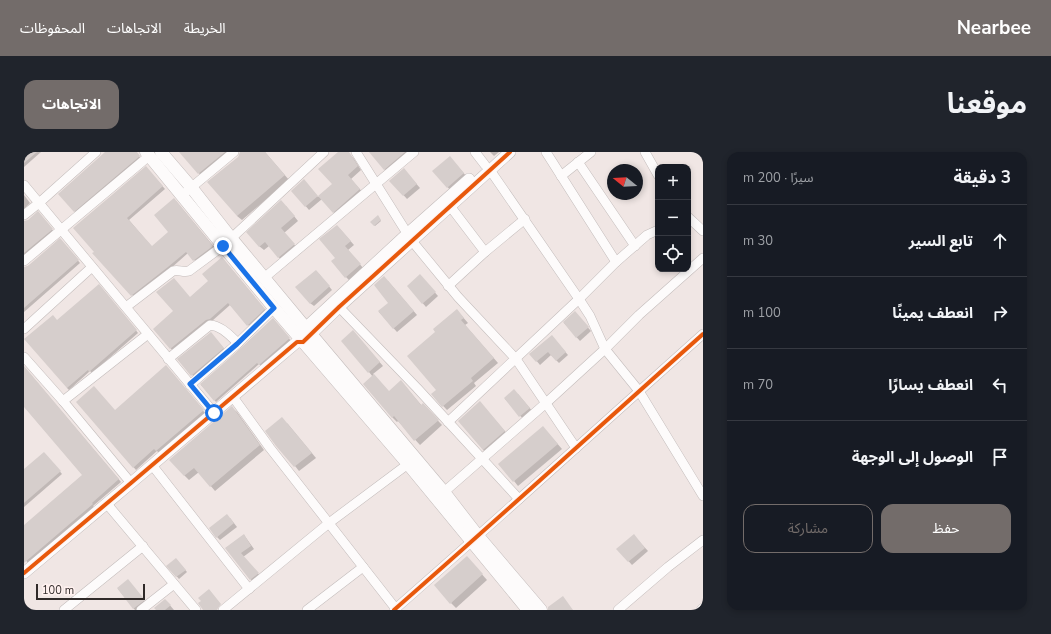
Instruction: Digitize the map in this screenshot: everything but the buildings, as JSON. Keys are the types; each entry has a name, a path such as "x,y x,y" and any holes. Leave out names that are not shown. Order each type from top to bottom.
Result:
{"main road":[{"path":"152,153 191,187 227,242 274,308 303,336 444,492 475,539 528,610"},
{"path":"152,153 182,197 264,278 303,336 408,464 541,610"}],"street":[{"path":"24,215 96,152"},
{"path":"182,197 191,187 234,152"},
{"path":"126,307 173,271 189,271 227,242 324,152"},
{"path":"356,152 409,237 448,286 516,359 576,448"},
{"path":"264,278 414,152"},
{"path":"475,152 488,167 525,219 579,299 590,316 605,349 639,391 703,496"},
{"path":"303,336 339,307 409,237 450,206 488,167 500,152"},
{"path":"24,573 233,397 303,336 409,237 488,167 510,152"},
{"path":"546,152 616,262"},
{"path":"561,176 591,152"},
{"path":"645,152 655,170"},
{"path":"24,261 152,153"},
{"path":"578,162 635,246"},
{"path":"24,185 214,413"},
{"path":"450,206 485,252"},
{"path":"448,286 485,252 525,219"},
{"path":"691,221 703,232"},
{"path":"448,422 579,299 616,262 647,235 655,231"},
{"path":"444,492 546,403 605,349 639,315 703,258"},
{"path":"24,329 92,267"},
{"path":"339,307 417,388 519,499"},
{"path":"190,384 238,343 274,308"},
{"path":"168,359 210,325 221,328 238,343"},
{"path":"63,400 148,334"},
{"path":"233,397 270,448 395,609 703,334"},
{"path":"24,356 63,400 131,483"},
{"path":"222,610 329,523 408,464"},
{"path":"152,465 249,589"},
{"path":"107,504 196,610"},
{"path":"618,610 668,567 703,540"},
{"path":"64,610 142,546"},
{"path":"308,610 363,567"},
{"path":"141,610 174,584"}],"cycle path":[{"path":"24,573 297,342 303,342 339,307 510,152"},
{"path":"394,610 703,334"}],"route":[{"path":"214,413 190,384 237,344 274,308 223,246"}]}
